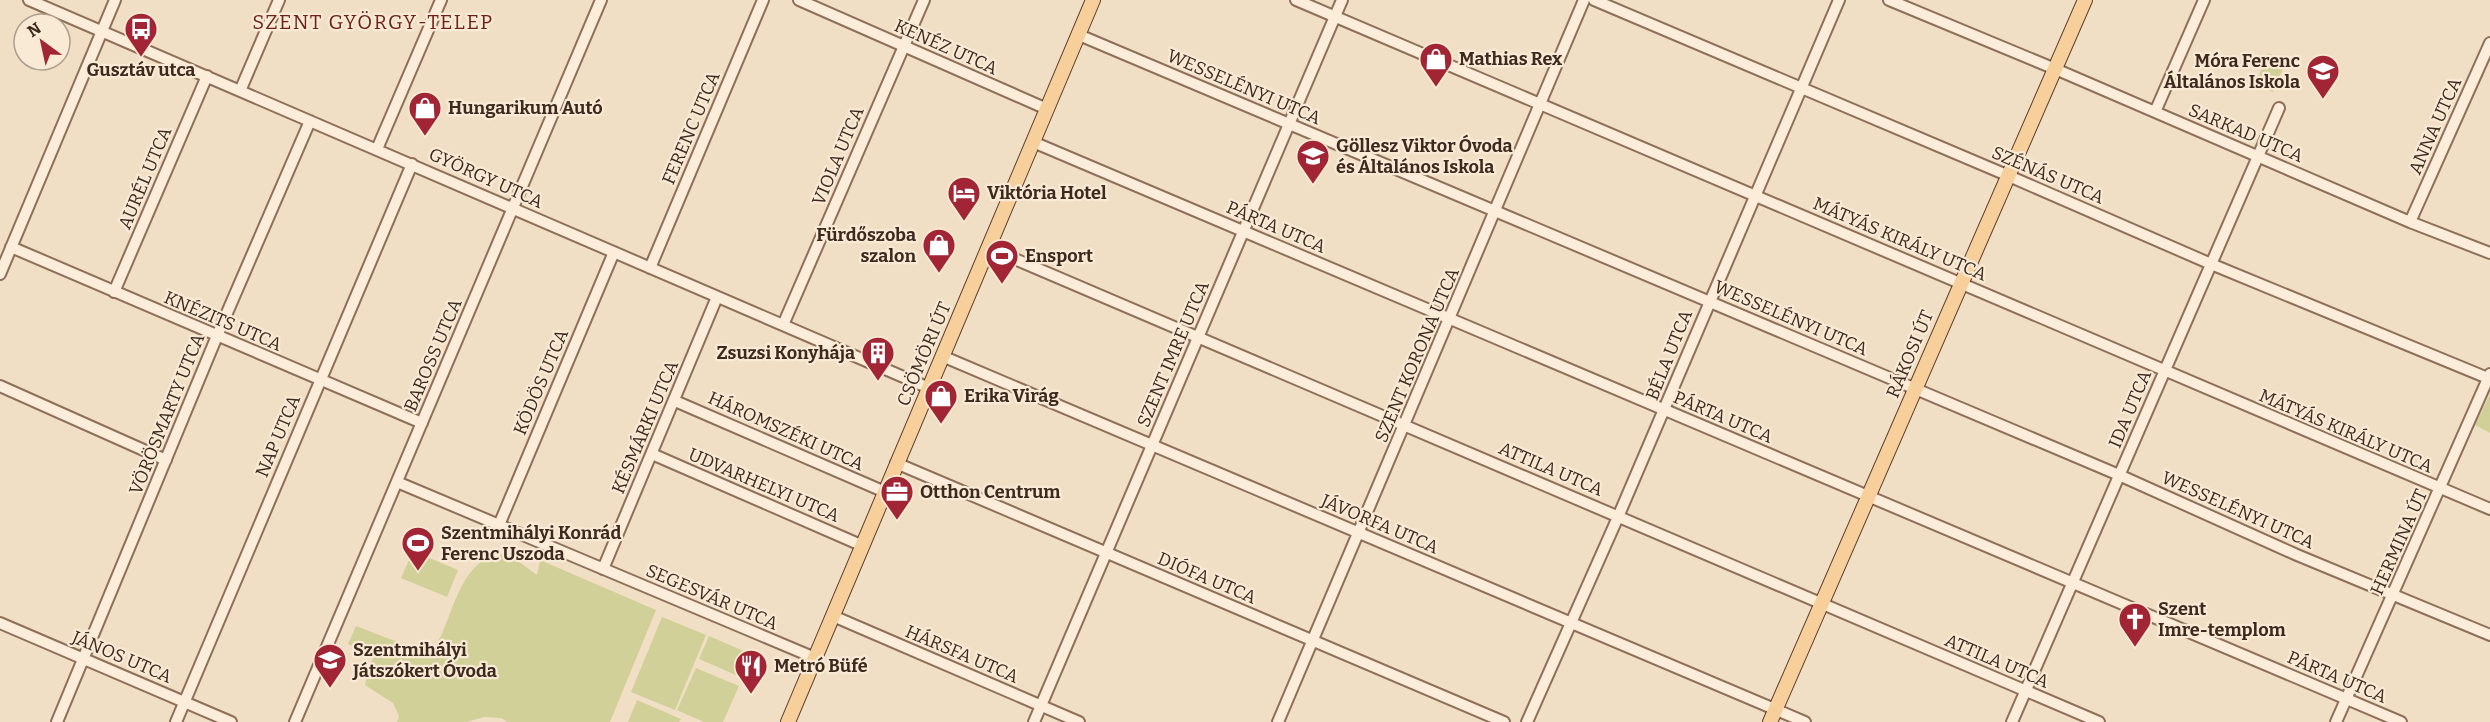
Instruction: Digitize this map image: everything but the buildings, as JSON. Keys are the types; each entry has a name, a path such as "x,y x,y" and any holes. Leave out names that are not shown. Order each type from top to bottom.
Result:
{"main road":[{"name":"CSÖMÖRI ÚT","path":"788,722 1093,0"},
{"name":"RÁKOSI ÚT","path":"1773,716 2085,0"}],"street":[{"name":"GYÖRGY UTCA","path":"29,0 929,388"},
{"path":"0,274 115,0"},
{"path":"240,91 279,0"},
{"path":"377,149 441,0"},
{"name":"BAROSS UTCA","path":"295,722 601,0"},
{"name":"FERENC UTCA","path":"650,268 763,0"},
{"name":"KENÉZ UTCA","path":"799,0 1047,109"},
{"name":"VIOLA UTCA","path":"783,325 924,0"},
{"name":"MÁTYÁS KIRÁLY UTCA","path":"1296,0 2490,509"},
{"name":"SZENT IMRE UTCA","path":"1034,722 1342,0"},
{"name":"SZENT KORONA UTCA","path":"1278,722 1497,211 1584,0"},
{"name":"SZÉNÁS UTCA","path":"1594,0 2211,264 2489,377"},
{"name":"BÉLA UTCA","path":"1527,722 1572,623 1839,0"},
{"name":"SARKAD UTCA","path":"1889,0 2490,254"},
{"path":"2155,112 2204,0"},
{"name":"WESSELÉNYI UTCA","path":"1079,35 1915,388 2119,475 2297,555 2490,635"},
{"name":"ANNA UTCA","path":"2410,222 2490,43"},
{"name":"AURÉL UTCA","path":"114,292 207,76"},
{"name":"IDA UTCA","path":"2012,722 2279,108"},
{"name":"VÖRÖSMARTY UTCA","path":"57,722 217,336 310,121"},
{"name":"PÁRTA UTCA","path":"1034,142 2401,722"},
{"name":"NAP UTCA","path":"176,722 412,164"},
{"name":"KNÉZITS UTCA","path":"11,247 422,423"},
{"name":"ATTILA UTCA","path":"989,248 2099,722"},
{"name":"KÖDÖS UTCA","path":"499,525 614,252"},
{"name":"KÉSMÁRKI UTCA","path":"603,569 717,297"},
{"name":"JÁVORFA UTCA","path":"942,356 1572,623 1773,716 1805,722"},
{"name":"HERMINA ÚT","path":"2336,722 2489,377"},
{"path":"0,386 166,460"},
{"name":"HÁROMSZÉKI UTCA","path":"675,400 885,492"},
{"name":"UDVARHELYI UTCA","path":"652,454 863,546"},
{"name":"DIÓFA UTCA","path":"897,463 1504,722"},
{"name":"SEGESVÁR UTCA","path":"397,482 815,658"},
{"name":"HÁRSFA UTCA","path":"833,616 1079,722"},
{"name":"JÁNOS UTCA","path":"0,623 231,722"}],"shaded area":[{"path":"2268,53 2286,61 2273,92 2255,85"},
{"path":"2490,394 2490,433 2475,425"},
{"path":"413,551 458,570 447,597 401,578"},
{"path":"502,554 511,556 537,575 540,560 656,610 610,722 508,722 501,718 484,717 467,722 397,722 399,716 393,703 365,685 374,656 348,644 356,626 429,654 441,637 457,597 470,573 489,557"},
{"path":"662,617 706,635 675,710 631,692"},
{"path":"709,636 753,655 743,678 699,659"},
{"path":"696,668 739,686 723,722 704,722 677,710"},
{"path":"637,700 681,719 679,722 628,722"}],"place":[{"name":"Gusztáv utca","path":"141,58"},
{"name":"Mathias Rex","path":"1436,88"},
{"name":"Móra Ferenc Általános Iskola","path":"2323,100"},
{"name":"Hungarikum Autó","path":"425,137"},
{"name":"Göllesz Viktor Óvoda és Általános Iskola","path":"1313,185"},
{"name":"Viktória Hotel","path":"964,222"},
{"name":"Fürdőszoba szalon","path":"939,274"},
{"name":"Ensport","path":"1002,285"},
{"name":"Zsuzsi Konyhája","path":"878,382"},
{"name":"Erika Virág","path":"941,425"},
{"name":"Otthon Centrum","path":"897,521"},
{"name":"Szentmihályi Konrád Ferenc Uszoda","path":"418,572"},
{"name":"Szent Imre-templom","path":"2135,648"},
{"name":"Szentmihályi Játszókert Óvoda","path":"330,689"},
{"name":"Metró Büfé","path":"751,695"}],"district":[{"name":"SZENT GYÖRGY-TELEP","path":"373,22"}]}
